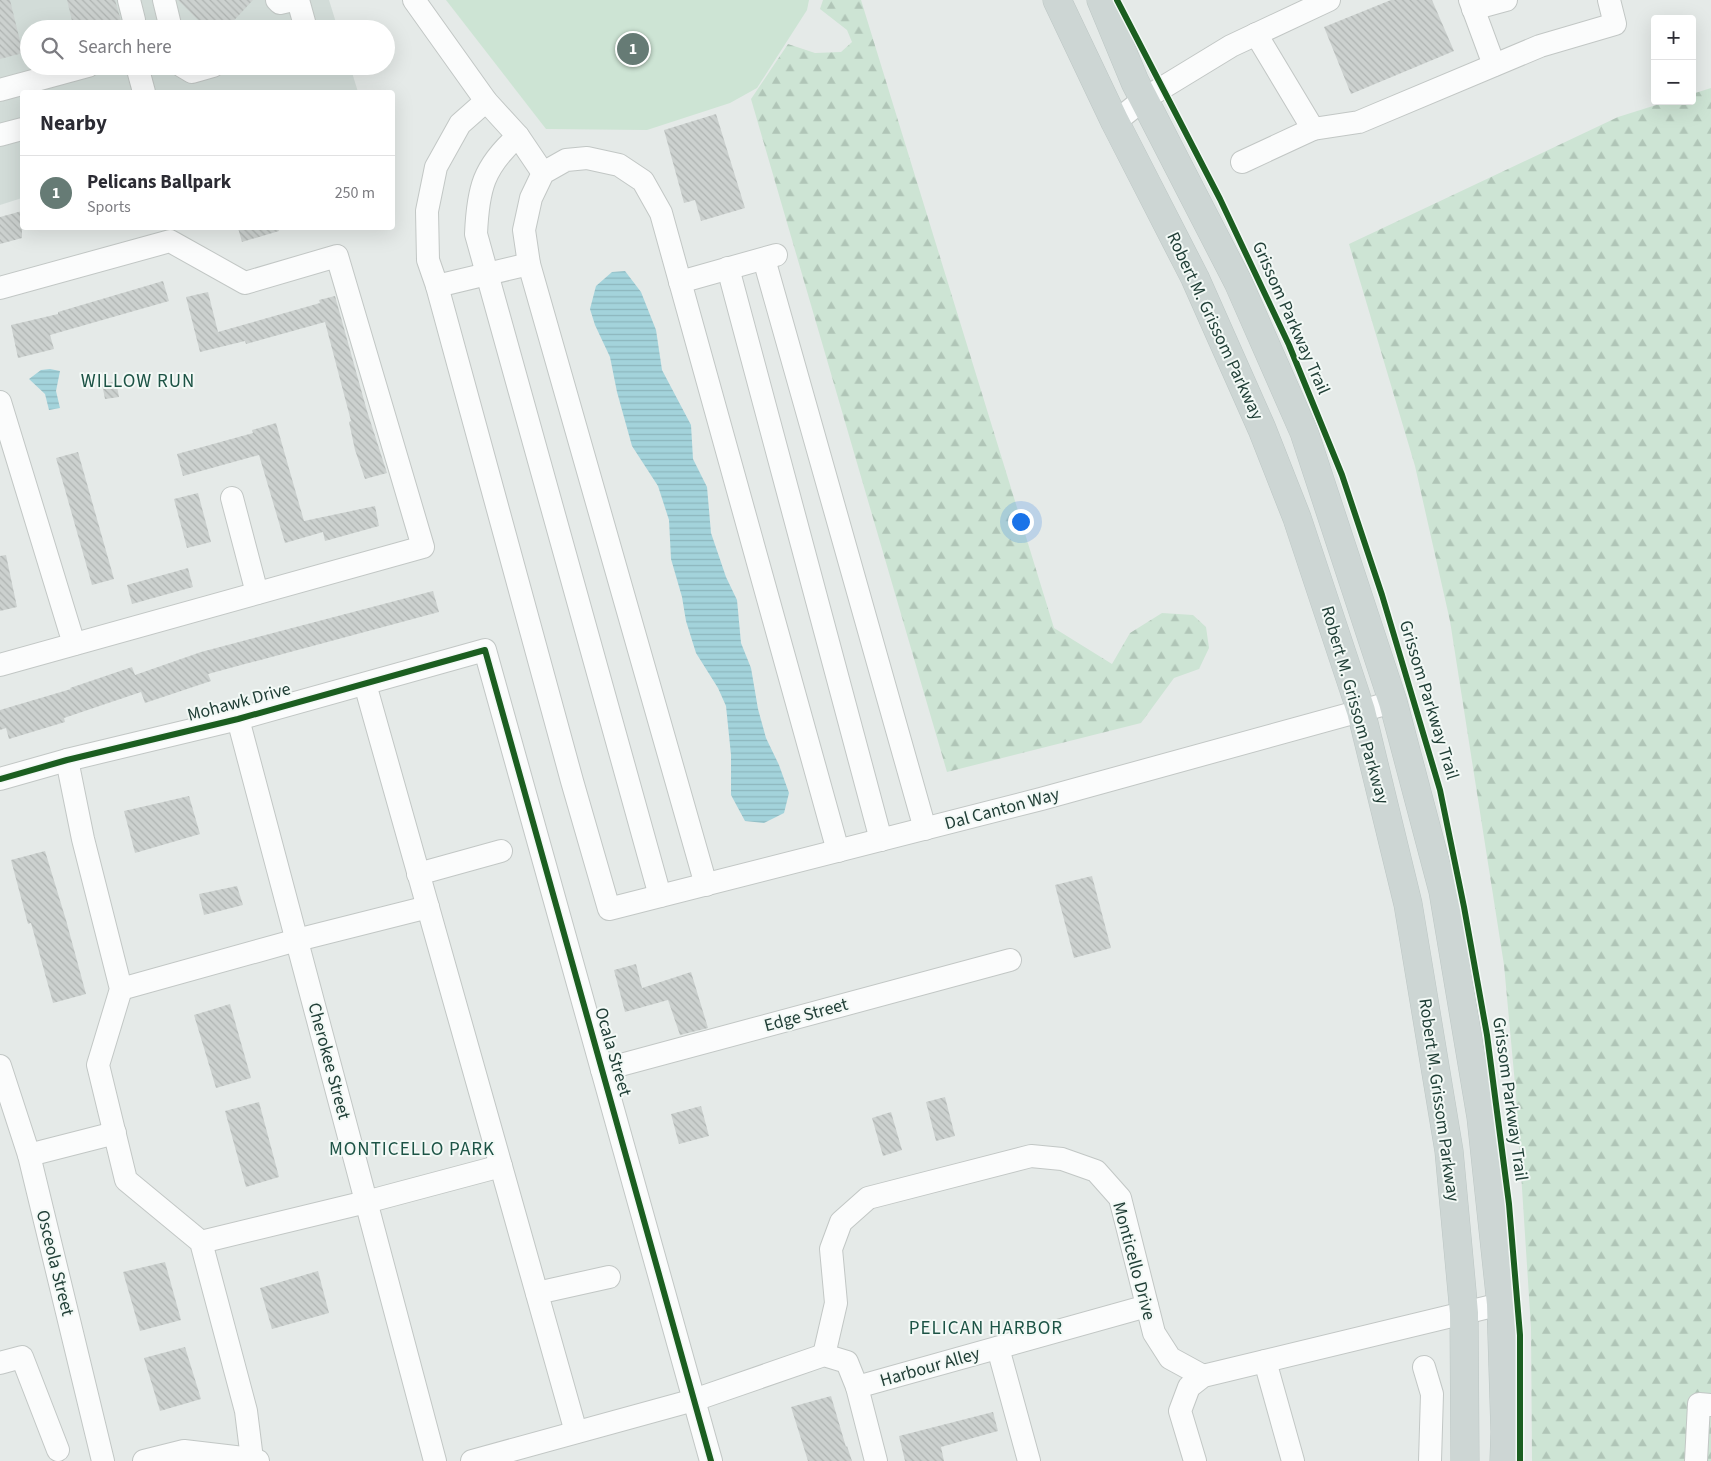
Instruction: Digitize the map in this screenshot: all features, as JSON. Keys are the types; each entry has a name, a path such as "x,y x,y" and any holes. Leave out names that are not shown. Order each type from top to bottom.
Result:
{"main road":[{"name":"Robert M. Grissom Parkway","path":"1057,0 1115,122 1196,278 1262,429 1297,518 1361,711 1408,904 1449,1151 1464,1313 1465,1461"},
{"name":"Robert M. Grissom Parkway","path":"1101,0 1135,82 1238,282 1304,432 1393,702 1443,891 1481,1117 1501,1304 1505,1432 1504,1461"}],"street":[{"path":"128,0 134,20"},
{"path":"164,0 169,20"},
{"path":"277,0 280,3 292,0"},
{"path":"298,0 304,20"},
{"path":"414,0 486,101 518,136 543,173"},
{"path":"1115,122 1144,99 1231,46 1329,0"},
{"path":"1494,65 1471,4 1506,0"},
{"path":"1242,162 1314,129 1359,122 1540,46 1615,24 1609,0"},
{"path":"1256,34 1314,129"},
{"path":"0,90 55,75"},
{"path":"139,75 143,90"},
{"path":"486,101 460,124 436,167 427,211 428,260 437,286 529,264"},
{"path":"0,135 20,130"},
{"path":"518,136 502,150 486,173 477,204 476,234 660,896"},
{"path":"706,885 529,264 524,230 531,198 543,173 566,160 588,158 619,165 643,181 661,213 838,851"},
{"path":"0,288 170,241 245,284 337,256 423,547 0,665"},
{"path":"680,282 770,257 925,829"},
{"path":"728,268 881,840"},
{"name":"Dal Canton Way","path":"437,286 609,909 1040,799 1393,702"},
{"path":"0,402 8,452 74,644"},
{"path":"232,498 257,593"},
{"name":"Mohawk Drive","path":"0,779 67,760 238,719 485,650"},
{"name":"Ocala Street","path":"485,650 710,1461"},
{"path":"365,684 576,1432"},
{"name":"Cherokee Street","path":"238,719 435,1461"},
{"path":"67,760 83,839 121,989 98,1065 126,1180 202,1242 246,1411 255,1460 184,1451 144,1461"},
{"path":"418,874 501,851"},
{"path":"121,989 297,940 428,907"},
{"name":"Edge Street","path":"602,1070 1010,960"},
{"name":"Osceola Street","path":"0,1066 29,1154 103,1461"},
{"path":"29,1154 115,1133"},
{"name":"Monticello Drive","path":"824,1355 836,1303 831,1249 841,1222 868,1198 1031,1156 1062,1159 1096,1171 1120,1198 1154,1333 1170,1358 1203,1376"},
{"path":"202,1242 366,1202 501,1166"},
{"path":"537,1293 610,1277"},
{"path":"1195,1461 1180,1411 1189,1387 1203,1376 1501,1304"},
{"name":"Harbour Alley","path":"857,1387 1147,1306"},
{"path":"998,1348 1029,1461"},
{"path":"472,1461 694,1400 824,1355 847,1362 857,1387 876,1461"},
{"path":"0,1363 22,1357 58,1450"},
{"path":"1265,1361 1293,1461"},
{"path":"1424,1367 1432,1394 1430,1461"},
{"path":"1696,1461 1705,1404"}],"shaded area":[{"path":"0,0 329,0 335,20 20,20 20,75 353,75 357,90 20,90 20,199 0,205"}],"green space":[{"path":"446,0 809,0 807,10 757,88 730,103 647,130 546,129"},
{"path":"823,0 861,0 1054,628 1112,664 1130,633 1162,613 1193,615 1206,627 1209,648 1199,669 1174,678 1141,723 947,772 751,99 788,44 815,53 841,52 852,42 847,30 820,9"},
{"path":"1711,88 1711,1461 1532,1461 1531,1328 1516,1095 1504,965 1450,621 1415,466 1349,244 1618,117 1656,105 1696,105 1696,93"}],"water":[{"path":"625,271 641,292 656,330 662,370 691,425 693,459 707,487 711,533 726,577 737,600 741,643 751,668 758,709 766,738 779,765 789,793 784,813 764,823 745,821 731,795 731,755 726,706 718,688 696,653 671,559 669,520 658,486 632,446 617,392 610,357 595,325 590,309 596,286 612,272"},
{"path":"41,370 60,371 56,391 60,408 49,410 45,394 29,379"}],"building":[{"path":"0,0 10,0 20,41 20,54 0,59"},
{"path":"67,0 115,0 121,20 72,20"},
{"path":"178,0 253,0 234,20 198,20"},
{"path":"1391,0 1432,0 1454,51 1351,94 1324,27"},
{"path":"716,114 745,208 701,221 695,200 684,203 664,130"},
{"path":"20,212 22,238 0,244 0,217"},
{"path":"239,230 279,231 242,242"},
{"path":"163,281 169,301 50,335 54,349 18,358 11,325 58,314 58,312"},
{"path":"208,292 218,332 320,303 319,300 335,296 367,411 387,473 365,479 355,450 349,422 351,421 325,322 246,344 245,341 200,352 186,297"},
{"path":"116,381 119,397 105,399 102,384"},
{"path":"276,423 304,521 375,506 379,526 325,541 323,532 285,543 259,455 183,476 177,454 253,433 252,430"},
{"path":"78,452 114,579 92,585 56,458"},
{"path":"198,493 211,542 187,548 174,499"},
{"path":"6,555 17,607 0,611 0,556"},
{"path":"188,568 193,587 132,604 127,585"},
{"path":"433,591 439,612 208,674 211,681 145,703 141,692 64,718 65,722 9,739 6,728 0,730 0,710 71,689 132,667 135,675 201,652"},
{"path":"189,796 200,834 135,853 124,811"},
{"path":"45,851 86,994 53,1003 31,923 28,924 11,860"},
{"path":"1092,876 1111,948 1074,958 1055,885"},
{"path":"237,886 243,905 204,915 199,894"},
{"path":"636,964 642,988 691,972 708,1028 680,1035 668,1000 625,1012 614,970"},
{"path":"230,1004 251,1078 216,1088 194,1015"},
{"path":"945,1097 955,1136 936,1141 926,1102"},
{"path":"259,1102 279,1177 246,1187 225,1111"},
{"path":"701,1106 709,1136 679,1144 671,1114"},
{"path":"891,1112 902,1150 883,1156 872,1118"},
{"path":"165,1262 181,1320 140,1331 123,1272"},
{"path":"318,1271 329,1313 272,1329 260,1288"},
{"path":"185,1347 201,1399 160,1411 144,1358"},
{"path":"831,1396 852,1461 808,1461 791,1407"},
{"path":"993,1412 998,1431 941,1447 944,1461 905,1461 899,1436"}],"cycle path":[{"name":"Grissom Parkway Trail","path":"1117,0 1220,199 1289,345 1342,475 1382,595 1440,790 1464,907 1487,1035 1509,1204 1520,1335 1520,1461"},
{"path":"0,779 67,760 238,719 485,650 711,1461"}],"place":[{"name":"Pelicans Ballpark","path":"633,49"}],"district":[{"name":"WILLOW RUN","path":"138,381"},
{"name":"MONTICELLO PARK","path":"412,1149"},
{"name":"PELICAN HARBOR","path":"986,1328"}]}
